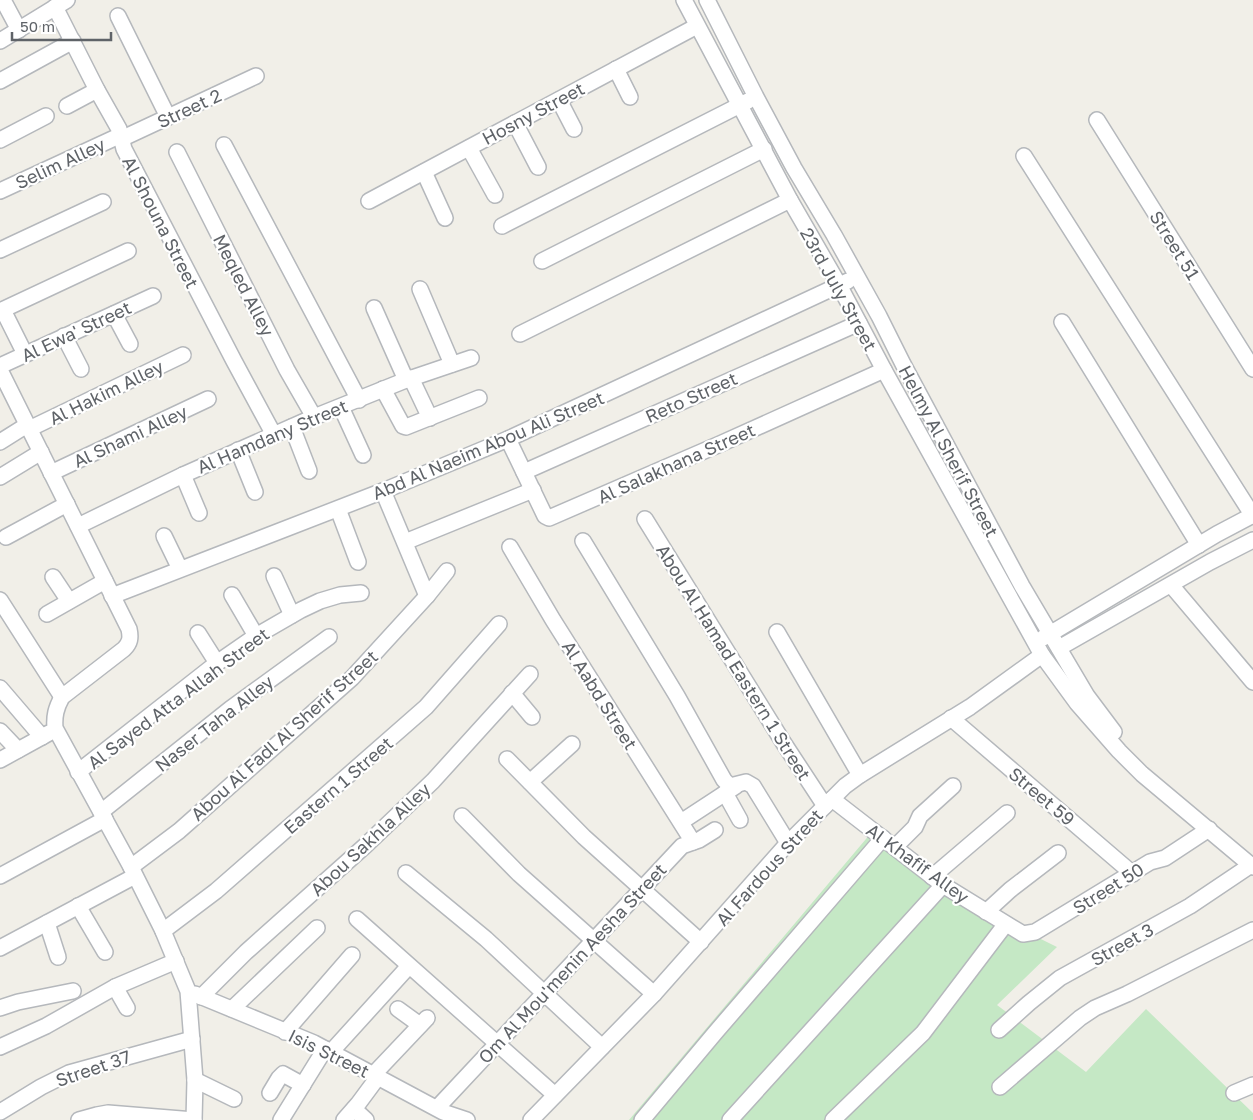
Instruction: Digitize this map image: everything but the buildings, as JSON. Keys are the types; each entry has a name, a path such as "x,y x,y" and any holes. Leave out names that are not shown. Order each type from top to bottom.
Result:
{"street":[{"path":"3,0 19,30"},
{"name":"23rd July Street","path":"684,0 790,200 1038,648"},
{"name":"Helmy Al Sherif Street","path":"707,0 794,168 856,276 1022,586 1096,709 1127,746 1252,863"},
{"path":"0,41 61,3"},
{"name":"Al Shouna Street","path":"61,3 73,41 121,137 124,149 274,434"},
{"path":"118,16 168,117"},
{"name":"Hosny Street","path":"369,201 697,26"},
{"path":"0,81 73,41"},
{"path":"616,70 630,97"},
{"name":"Street 2","path":"121,137 256,76"},
{"path":"68,106 97,90"},
{"path":"502,226 756,97"},
{"path":"559,100 574,129"},
{"path":"0,140 46,116"},
{"name":"Street 51","path":"1097,120 1253,369"},
{"path":"516,123 538,167"},
{"name":"Selim Alley","path":"0,191 121,137"},
{"path":"224,145 358,400"},
{"path":"469,148 495,195"},
{"path":"542,261 764,149"},
{"name":"Meqled Alley","path":"177,152 287,370 314,417"},
{"path":"1024,156 1253,515"},
{"path":"424,172 445,218"},
{"path":"520,334 790,200"},
{"path":"0,250 103,202"},
{"path":"25,354 1,310 128,251"},
{"name":"Abd Al Naeim Abou Ali Street","path":"112,596 338,509 508,439 839,286 856,276"},
{"path":"420,289 452,364"},
{"name":"Al Ewa' Street","path":"0,366 153,296"},
{"path":"374,308 430,418"},
{"path":"114,314 130,344"},
{"path":"1062,322 1199,545"},
{"name":"Reto Street","path":"524,472 859,323"},
{"path":"64,336 81,369"},
{"name":"Al Hakim Alley","path":"0,442 28,427 184,355"},
{"name":"Al Hamdany Street","path":"78,526 183,475 274,434 383,389 471,358"},
{"path":"0,370 131,636 129,644 62,697 56,712 55,728 133,871 176,961 195,994 192,1039 195,1080 194,1120 108,1113 97,1114 79,1120"},
{"name":"Al Salakhana Street","path":"508,439 545,516 549,518 884,370"},
{"path":"383,389 403,426 406,427 479,398"},
{"name":"Al Shami Alley","path":"51,473 208,399"},
{"path":"341,407 363,455"},
{"path":"292,427 309,471"},
{"path":"238,450 255,492"},
{"path":"0,477 41,452"},
{"path":"183,475 199,512"},
{"path":"405,542 532,490"},
{"path":"383,491 427,596"},
{"path":"6,537 66,504"},
{"path":"338,509 358,562"},
{"name":"Al Fardous Street","path":"531,1120 654,994 788,843 828,802 860,775 970,706 1038,648 1050,634 1253,515"},
{"name":"Abou Al Hamad Eastern 1 Street","path":"645,519 782,742 828,802"},
{"path":"164,536 180,569"},
{"path":"1059,648 1253,540"},
{"path":"583,541 677,696 724,780 730,786 740,820"},
{"name":"Al Aabd Street","path":"510,547 553,620 693,842"},
{"name":"Abou Al Fadl Al Sherif Street","path":"0,948 78,906 133,871 352,678 427,596 447,571"},
{"path":"274,576 292,615"},
{"path":"53,577 69,601"},
{"path":"47,614 104,580"},
{"path":"1171,585 1253,682"},
{"name":"Al Sayed Atta Allah Street","path":"78,772 218,663 256,636 320,601 340,596 361,594"},
{"path":"232,595 256,636"},
{"path":"0,600 62,697"},
{"name":"Eastern 1 Street","path":"163,931 216,891 426,707 499,624"},
{"path":"777,632 860,775"},
{"path":"198,633 218,663"},
{"name":"Naser Taha Alley","path":"103,815 230,709 329,637"},
{"path":"1038,648 1097,728 1119,751 1142,774 1252,863"},
{"path":"1054,672 1067,663"},
{"name":"Abou Sakhla Alley","path":"195,994 246,952 366,845 433,781 530,674"},
{"path":"0,688 42,737"},
{"path":"512,693 532,717"},
{"name":"Street 59","path":"951,718 1133,874"},
{"path":"0,760 55,728"},
{"path":"0,731 18,750"},
{"path":"530,782 572,744"},
{"path":"507,759 584,837 701,942"},
{"path":"680,822 730,789 746,782 753,786 788,843"},
{"path":"642,1120 733,1012 889,842 915,827 920,816 953,786"},
{"name":"Al Khafif Alley","path":"828,802 889,842 938,881 1005,925"},
{"path":"730,1120 938,881 1007,813"},
{"path":"0,876 103,815"},
{"path":"462,816 519,874 654,994"},
{"name":"Street 50","path":"1005,925 1022,934 1035,932 1150,862 1165,858 1208,829"},
{"name":"Om Al Mou'menin Aesha Street","path":"439,1113 496,1043 640,888 682,846 715,830"},
{"path":"986,912 1004,895 1058,853"},
{"name":"Street 3","path":"999,1030 1028,1003 1060,978 1197,902 1252,863"},
{"path":"406,872 486,939 602,1046"},
{"path":"78,906 105,952"},
{"path":"357,919 555,1095"},
{"path":"46,923 58,957"},
{"path":"833,1120 923,1033 1005,925"},
{"path":"232,1010 318,928"},
{"path":"1000,1087 1080,1018 1095,1008 1127,994 1253,930"},
{"path":"285,1032 352,955"},
{"path":"0,1047 46,1026 115,987 176,961"},
{"path":"281,1120 328,1050 409,966"},
{"path":"115,987 127,1008"},
{"path":"0,1008 18,1002 73,991"},
{"name":"Isis Street","path":"195,994 328,1050 439,1113 468,1120"},
{"path":"366,1120 349,1114 376,1076 423,1022 398,1009"},
{"name":"Street 37","path":"0,1112 41,1087 69,1073 192,1039"},
{"path":"270,1093 283,1074 303,1085"},
{"path":"195,1080 234,1099"},
{"path":"1234,1093 1253,1085"}],"green space":[{"path":"871,833 930,884 1057,947 997,1005 1086,1072 1146,1009 1253,1113 1253,1120 629,1120"}]}
